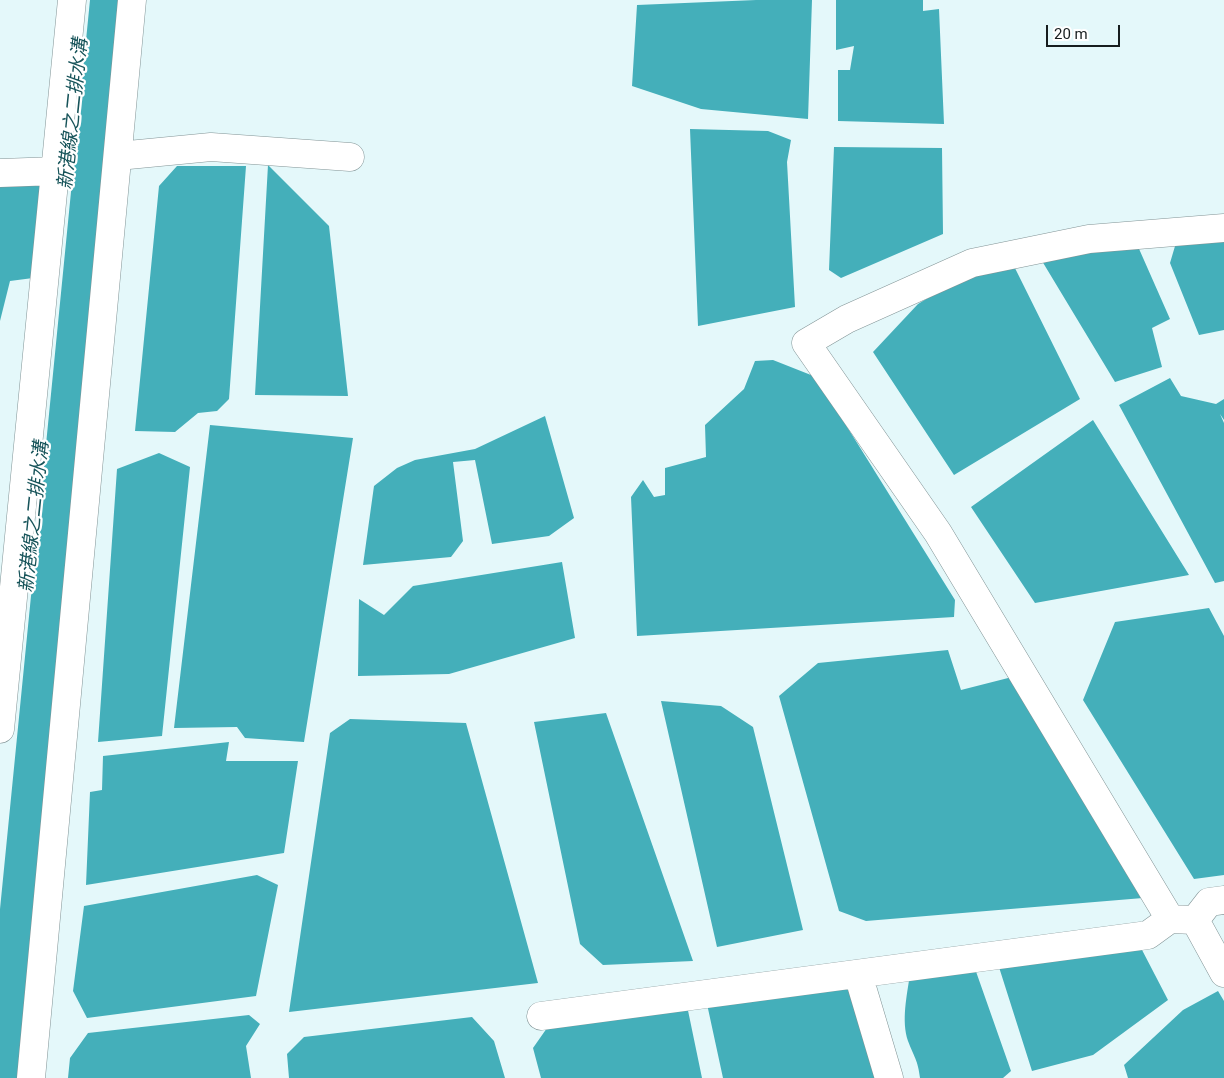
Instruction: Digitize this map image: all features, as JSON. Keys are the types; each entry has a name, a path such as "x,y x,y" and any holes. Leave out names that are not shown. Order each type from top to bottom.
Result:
{"lane":[{"path":"0,729 72,0"},
{"path":"31,1078 132,0"},
{"path":"118,156 211,147 350,157"},
{"path":"0,173 56,171"},
{"path":"1224,228 1089,239 972,263 847,319 806,343 938,534 1182,919 1224,972"},
{"path":"541,1016 1148,935 1182,919 1209,902 1224,900"},
{"path":"858,974 889,1078"}],"water":[{"path":"90,0 123,0 20,1078 0,1078 0,909"},
{"path":"756,0 812,0 808,119 701,109 632,86 637,5"},
{"path":"836,0 923,0 923,11 939,9 944,124 838,121 838,70 850,70 854,46 836,50"},
{"path":"690,129 768,131 791,140 787,162 795,307 698,326"},
{"path":"834,147 942,148 943,234 841,278 829,270"},
{"path":"268,165 329,226 348,396 255,395"},
{"path":"177,166 246,166 229,399 217,411 198,413 175,432 135,431 159,186"},
{"path":"0,179 42,180 33,278 10,281 0,321"},
{"path":"1224,234 1224,330 1199,335 1170,263 1178,236"},
{"path":"1136,242 1170,319 1152,328 1162,367 1115,382 1042,261"},
{"path":"1006,250 1080,399 954,475 873,352 918,304"},
{"path":"773,360 816,377 955,600 954,617 637,636 631,497 643,480 654,497 665,495 665,468 706,457 705,425 744,389 755,361"},
{"path":"1170,378 1181,396 1216,404 1224,399 1224,420 1220,414 1224,423 1224,581 1215,583 1119,405"},
{"path":"545,416 574,518 549,536 492,544 475,460 453,462 463,541 451,557 363,565 374,486 397,468 415,460 475,449"},
{"path":"1093,420 1189,575 1035,603 971,507"},
{"path":"210,425 353,438 304,742 245,738 237,727 174,728"},
{"path":"159,453 190,467 162,736 98,742 117,469"},
{"path":"562,562 575,638 449,674 358,676 359,599 384,615 413,586"},
{"path":"1209,608 1224,636 1224,875 1194,879 1083,700 1115,622"},
{"path":"948,650 961,690 1016,676 1143,898 866,921 839,911 779,696 818,663"},
{"path":"661,701 721,706 753,727 803,930 717,947"},
{"path":"606,713 693,961 603,965 580,944 534,722"},
{"path":"350,719 466,723 538,983 289,1012 330,733"},
{"path":"229,742 226,761 298,761 284,853 86,885 90,792 102,790 103,756"},
{"path":"257,875 278,885 256,996 87,1018 73,991 84,906"},
{"path":"1141,948 1168,1000 1093,1055 1032,1071 998,964"},
{"path":"973,963 1011,1071 1003,1078 920,1078 905,1025 905,1008 910,974"},
{"path":"856,982 883,1078 723,1078 707,1004"},
{"path":"1218,991 1224,1001 1224,1078 1128,1078 1124,1065 1183,1010"},
{"path":"685,996 702,1078 541,1078 533,1048 547,1028"},
{"path":"249,1015 260,1024 246,1046 251,1078 68,1078 70,1058 88,1033"},
{"path":"472,1017 494,1041 505,1078 289,1078 287,1054 304,1037"}],"water label":[{"name":"新港線之二排水溝","path":"74,114"},
{"name":"新港線之二排水溝","path":"35,517"}]}
